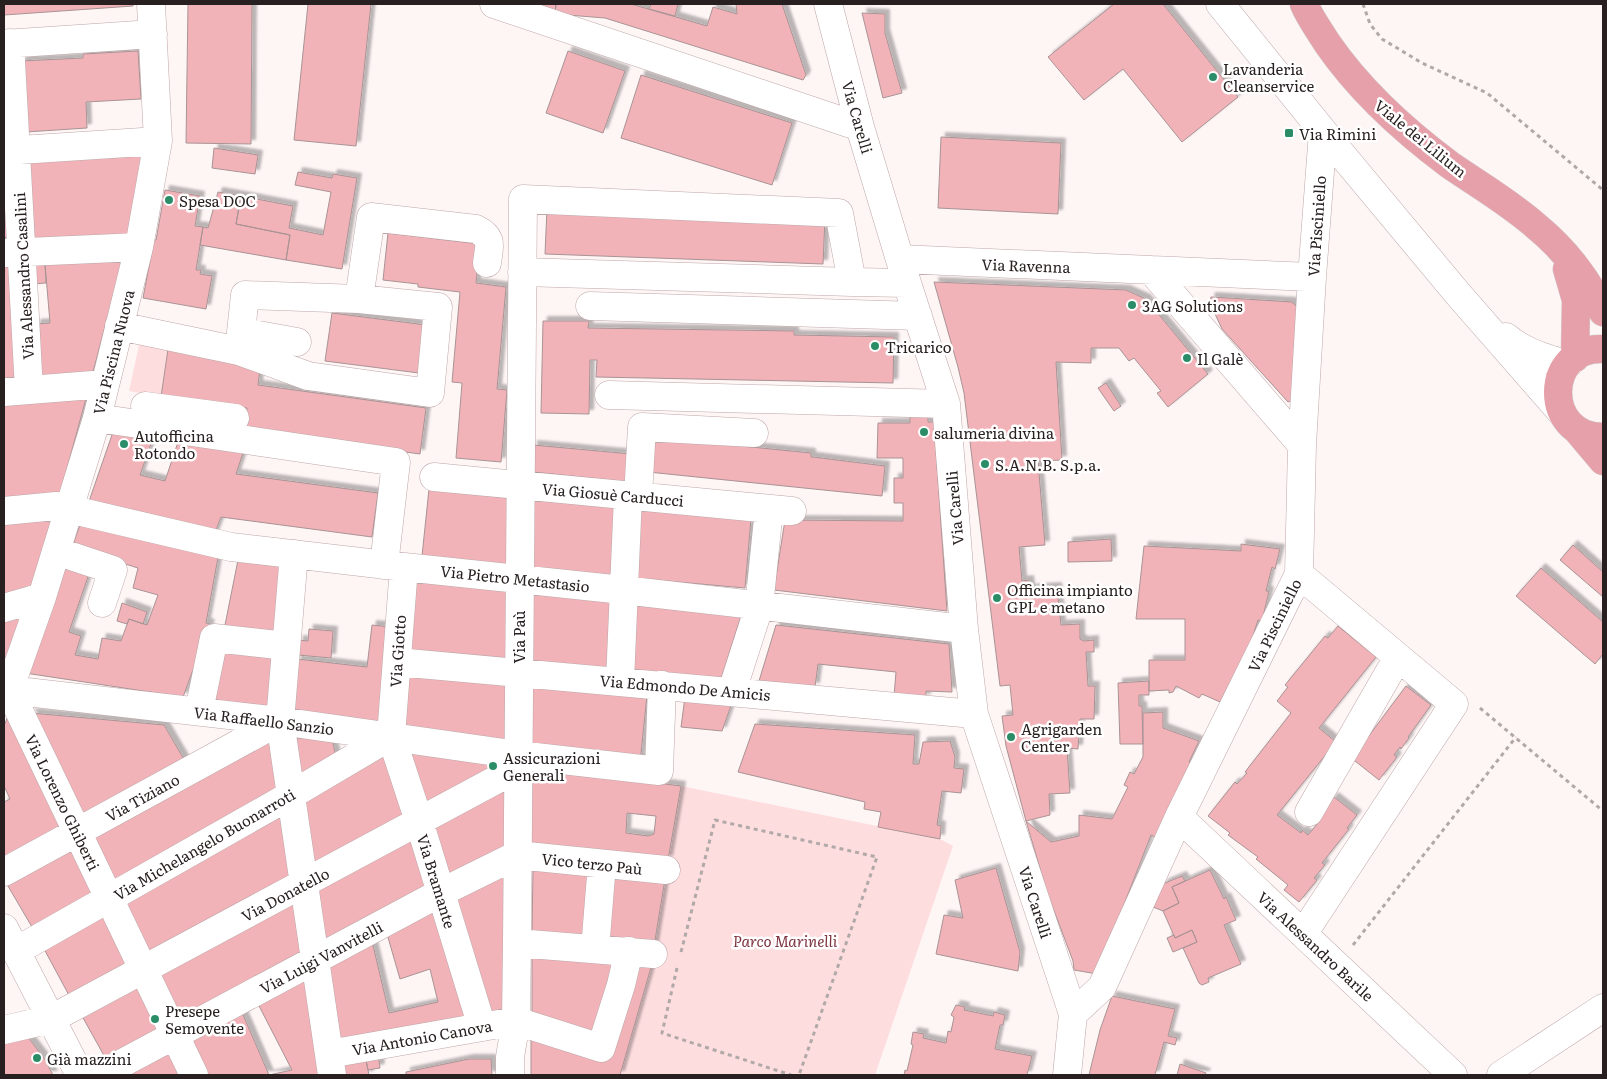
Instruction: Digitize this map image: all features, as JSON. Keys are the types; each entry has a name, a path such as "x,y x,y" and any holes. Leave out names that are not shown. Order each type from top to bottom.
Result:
{"main road":[{"name":"Viale dei Lilium","path":"1304,4 1319,31 1350,74 1386,112 1427,147 1537,226 1584,280 1603,312"},
{"name":"Viale dei Lilium","path":"1560,251 1576,300 1571,361 1562,373 1558,388 1558,398 1569,421"},
{"path":"1571,361 1593,350 1603,349"},
{"path":"1569,421 1589,435 1603,436"},
{"path":"1569,421 1603,460"}],"street":[{"name":"Via Piscina Nuova","path":"6,693 42,597 69,509 101,400 139,247 158,141 151,4"},
{"path":"494,4 860,127"},
{"name":"Via Carelli","path":"828,4 860,127 946,404 964,629 974,714 1073,1014"},
{"path":"1220,4 1323,132 1467,304 1569,421"},
{"path":"7,44 153,34"},
{"name":"Via Alessandro Casalini","path":"7,44 16,391"},
{"name":"Via Pisciniello","path":"1073,1014 1102,987 1179,817 1299,574 1302,445 1323,132"},
{"path":"10,150 158,141"},
{"name":"Via Paù","path":"510,1075 510,1057 516,1021 523,199 839,213 852,282"},
{"path":"360,298 371,217 476,229 486,233 489,239 487,263"},
{"path":"12,252 139,247"},
{"path":"1151,270 1302,445"},
{"name":"Via Ravenna","path":"522,272 852,282 904,271 1151,270 1312,277"},
{"path":"245,295 360,298 438,307 430,393 308,376 240,341 245,295"},
{"path":"1467,304 1521,348 1548,360 1571,361"},
{"path":"590,306 918,316"},
{"path":"119,326 240,341 297,342"},
{"path":"16,391 235,418"},
{"path":"609,395 946,404"},
{"name":"Via Giotto","path":"101,400 396,462 394,566 396,662 391,736"},
{"path":"620,681 623,590 642,427 754,434"},
{"name":"Via Giosuè Carducci","path":"434,477 781,510 759,607"},
{"name":"Via Pietro Metastasio","path":"4,511 56,506 231,547 964,629"},
{"path":"56,551 113,570 102,603"},
{"path":"294,554 280,721 331,1064"},
{"path":"1299,574 1454,704 1304,934"},
{"path":"4,608 42,597"},
{"path":"732,691 759,607"},
{"path":"199,711 214,638 286,646"},
{"path":"1309,812 1398,658"},
{"name":"Via Edmondo De Amicis","path":"396,662 974,714"},
{"name":"Via Raffaello Sanzio","path":"6,693 199,711 280,721 391,736 518,761 659,771 662,685"},
{"name":"Via Lorenzo Ghiberti","path":"6,693 77,832 194,1075"},
{"name":"Via Tiziano","path":"4,872 280,721"},
{"name":"Via Michelangelo Buonarroti","path":"10,939 109,898 391,736"},
{"name":"Via Bramante","path":"391,736 420,821 482,1026"},
{"name":"Via Donatello","path":"4,1030 51,1020 420,821 518,761"},
{"name":"Via Alessandro Barile","path":"1179,817 1453,1075"},
{"name":"Vico terzo Paù","path":"517,855 666,870"},
{"name":"Via Luigi Vanvitelli","path":"100,1075 440,892 517,855"},
{"path":"595,949 602,864"},
{"path":"10,939 80,1075"},
{"path":"516,1021 601,1048 620,985 641,952 517,943"},
{"path":"1501,1075 1603,1008"},
{"path":"1067,1075 1073,1014"},
{"name":"Via Antonio Canova","path":"331,1064 482,1026 516,1021"}],"path":[{"path":"1363,4 1370,24 1382,39 1422,63 1487,93 1603,190"},
{"path":"1454,704 1474,702 1603,811"},
{"path":"1336,966 1516,737"},
{"path":"791,1075 662,1033 715,820 877,857 800,1075"}],"green space":[{"path":"139,345 168,349 161,397 129,391"},
{"name":"Parco Marinelli","path":"681,786 940,839 953,846 875,1075 620,1075 652,964"}],"building":[{"path":"4,4 133,4 133,6 4,15"},
{"path":"188,4 252,4 251,144 186,143"},
{"path":"308,4 371,4 356,146 294,140"},
{"path":"535,4 556,4 555,14"},
{"path":"556,4 631,4 707,26 713,7 737,14 736,4 782,4 806,75 803,80 605,18 555,14"},
{"path":"651,4 678,4 675,16 649,9"},
{"path":"1114,4 1163,4 1238,97 1182,142 1123,69 1084,100 1048,57"},
{"path":"862,13 885,14 885,33 902,93 883,98"},
{"path":"138,51 141,99 86,102 87,128 26,132 21,61 83,58 83,54"},
{"path":"568,51 625,71 603,133 546,113"},
{"path":"641,75 792,123 772,185 621,138"},
{"path":"941,137 1061,143 1058,214 938,208"},
{"path":"214,148 258,155 255,174 212,168"},
{"path":"143,151 130,235 31,239 26,158"},
{"path":"4,160 12,228 4,240"},
{"path":"298,172 332,178 333,174 357,178 342,269 286,260 290,235 236,224 241,196 293,206 289,228 323,235 331,192 295,185"},
{"path":"165,190 200,196 195,226 203,227 196,270 201,270 200,274 212,276 206,309 143,298"},
{"path":"218,192 241,196 236,224 290,235 286,260 200,245 203,227 208,228"},
{"path":"547,208 825,218 823,264 545,254"},
{"path":"388,233 480,244 476,283 506,287 497,389 507,390 501,462 456,458 462,383 452,382 460,292 418,287 418,284 383,280"},
{"path":"123,259 93,372 40,377 36,324 50,323 45,264"},
{"path":"45,264 46,283 32,284 31,265"},
{"path":"4,266 14,266 19,378 4,379"},
{"path":"934,282 1126,290 1146,299 1208,374 1168,407 1157,393 1161,391 1134,358 1129,361 1119,348 1091,348 1091,363 1056,362 1062,460 1038,461 1045,545 1019,547 1022,581 1029,580 1030,589 1057,587 1061,625 1080,624 1080,639 1084,641 1094,640 1094,652 1086,652 1088,686 1095,686 1094,719 1080,719 1078,749 1067,748 1070,793 1049,794 1050,815 1026,821 1006,746 1002,716 1013,715 1010,685 1000,686 964,393"},
{"path":"1211,297 1292,302 1301,311 1293,400 1288,402 1222,329 1210,303"},
{"path":"332,313 426,325 419,373 325,361"},
{"path":"543,321 589,321 588,328 794,331 794,335 894,337 893,383 596,377 597,360 590,360 589,414 541,413"},
{"path":"168,349 261,361 258,385 426,408 420,454 244,430 247,408 161,397"},
{"path":"1106,383 1121,406 1114,411 1098,388"},
{"path":"88,391 59,498 4,503 4,399"},
{"path":"910,414 928,414 928,422 934,422 947,611 774,590 785,520 903,521 903,503 894,503 894,478 903,478 903,458 877,458 878,423 910,423"},
{"path":"113,432 153,438 140,475 165,481 178,442 243,453 236,474 378,493 372,537 221,517 214,535 87,507"},
{"path":"651,437 811,453 811,457 885,466 882,496 648,472"},
{"path":"533,445 631,454 629,482 533,472"},
{"path":"429,489 508,498 507,565 422,556"},
{"path":"532,500 619,507 613,576 532,568"},
{"path":"639,509 751,519 745,588 633,578"},
{"path":"55,513 35,586 4,596 4,519"},
{"path":"81,522 219,552 206,623 210,624 183,697 25,673 66,564 90,571 69,632 81,636 75,655 98,659 102,638 121,641 129,619 147,625 158,595 133,588 138,568 72,547"},
{"path":"1111,539 1112,561 1068,562 1068,542"},
{"path":"1241,544 1280,549 1275,569 1272,567 1266,591 1269,591 1262,621 1258,620 1252,639 1220,702 1202,694 1199,698 1176,686 1173,692 1169,693 1169,690 1149,691 1149,660 1185,660 1185,619 1136,619 1144,546 1241,551"},
{"path":"1573,545 1603,572 1603,597 1560,560"},
{"path":"239,555 283,562 278,637 224,630"},
{"path":"1541,568 1603,622 1603,654 1595,664 1516,596"},
{"path":"415,582 507,590 507,660 408,653"},
{"path":"532,594 612,602 608,669 533,663"},
{"path":"122,603 147,612 143,624 129,619 127,624 117,621"},
{"path":"633,605 741,616 721,679 628,671"},
{"path":"28,608 4,673 4,615"},
{"path":"372,625 391,627 382,725 294,713 297,659 367,667"},
{"path":"776,625 949,644 952,692 926,691 926,698 894,696 896,672 818,664 815,687 759,681"},
{"path":"1338,626 1376,657 1319,728 1336,742 1277,815 1301,833 1302,830 1308,835 1318,823 1315,821 1334,797 1357,815 1347,828 1349,829 1322,863 1325,865 1314,878 1317,880 1299,902 1284,890 1288,885 1256,859 1258,857 1228,835 1230,833 1208,816 1235,782 1237,784 1247,773 1245,772 1291,713 1277,701 1288,687 1285,685 1325,636 1328,638"},
{"path":"309,629 333,631 331,658 298,655 299,640 308,641"},
{"path":"218,649 278,656 274,712 211,702"},
{"path":"403,674 506,683 507,743 399,728"},
{"path":"1149,681 1149,695 1139,695 1139,706 1142,706 1143,744 1120,744 1118,683"},
{"path":"531,684 647,695 640,763 531,748"},
{"path":"1406,686 1431,705 1401,749 1400,747 1394,755 1397,757 1379,780 1350,757 1366,736 1368,737"},
{"path":"685,697 733,700 722,731 681,727"},
{"path":"10,711 66,828 4,861 4,802 10,799 4,786 4,726"},
{"path":"1163,712 1163,728 1199,741 1155,837 1151,835 1097,974 1074,970 1073,961 1047,892 1026,821 1051,842 1079,836 1079,815 1112,819 1128,787 1124,785 1130,772 1134,774 1143,757 1143,713"},
{"path":"31,713 164,725 185,761 82,818"},
{"path":"755,724 915,735 913,764 919,764 923,742 950,741 955,757 954,768 964,769 961,793 942,791 937,825 941,826 940,839 878,827 881,812 864,809 865,802 738,772"},
{"path":"273,734 281,788 114,882 91,834"},
{"path":"292,737 332,739 336,757 299,778"},
{"path":"408,748 500,761 500,767 424,808"},
{"path":"390,753 409,816 310,870 299,803"},
{"path":"532,767 681,786 668,860 531,849","holes":["627,813 656,816 654,834 648,836 626,833"]},
{"path":"507,786 506,847 446,880 432,822"},
{"path":"283,812 294,878 149,955 120,901"},
{"path":"414,834 430,888 322,948 313,888"},
{"path":"74,843 97,891 32,927 5,881"},
{"path":"507,868 506,1017 486,1020 450,897"},
{"path":"533,868 594,872 588,940 532,935"},
{"path":"996,868 1020,952 1018,971 936,954 944,915 963,918 955,880"},
{"path":"1210,870 1224,899 1226,897 1236,920 1224,925 1241,964 1208,978 1209,982 1202,985 1199,983 1183,948 1197,942 1192,930 1175,938 1163,911 1179,903 1172,887"},
{"path":"609,874 665,879 654,946 603,942"},
{"path":"1182,876 1185,881 1172,887 1179,903 1163,911 1153,907 1155,897 1158,898 1158,890 1165,883"},
{"path":"297,897 306,956 181,1023 154,973"},
{"path":"436,907 469,1022 338,1046 326,964 372,941 389,1013 438,1002 430,969 400,979 387,934"},
{"path":"108,910 133,965 71,999 43,947"},
{"path":"1192,930 1197,942 1173,952 1167,938 1174,935 1175,938"},
{"path":"532,954 616,961 599,1038 532,1016"},
{"path":"633,962 652,964 620,1075 531,1075 531,1034 605,1062"},
{"path":"309,975 323,1075 269,1075 292,1070 257,1002"},
{"path":"141,983 166,1028 107,1061 82,1016"},
{"path":"1112,996 1175,1009 1168,1036 1177,1038 1175,1045 1164,1042 1155,1075 1089,1075 1100,1030"},
{"path":"956,1005 965,1007 964,1010 993,1016 994,1012 1005,1015 1003,1025 1000,1025 995,1049 1032,1056 1027,1075 904,1075 905,1070 907,1071 913,1045 911,1044 913,1032 924,1034 923,1038 946,1043 948,1031 951,1032 954,1017 951,1015"},
{"path":"241,1010 269,1075 205,1075 186,1037"},
{"path":"24,1032 44,1058 53,1075 4,1075 4,1038"},
{"path":"173,1051 184,1075 127,1075"},
{"path":"378,1053 380,1068 368,1070 365,1055"},
{"path":"365,1055 369,1075 341,1075 339,1059"},
{"path":"469,1059 491,1059 492,1075 406,1075 406,1072"},
{"path":"1180,1064 1206,1073 1205,1075 1177,1075"}],"place":[{"name":"Lavanderia Cleanservice","path":"1213,77"},
{"name":"Via Rimini","path":"1289,133"},
{"name":"Spesa DOC","path":"169,200"},
{"name":"3AG Solutions","path":"1132,305"},
{"name":"Tricarico","path":"875,346"},
{"name":"Il Galè","path":"1187,358"},
{"name":"salumeria divina","path":"924,432"},
{"name":"Autofficina Rotondo","path":"124,444"},
{"name":"S.A.N.B. S.p.a.","path":"985,464"},
{"name":"Officina impianto GPL e metano","path":"997,598"},
{"name":"Agrigarden Center","path":"1011,737"},
{"name":"Assicurazioni Generali","path":"493,766"},
{"name":"Presepe Semovente","path":"155,1019"},
{"name":"Già mazzini","path":"37,1058"}]}
